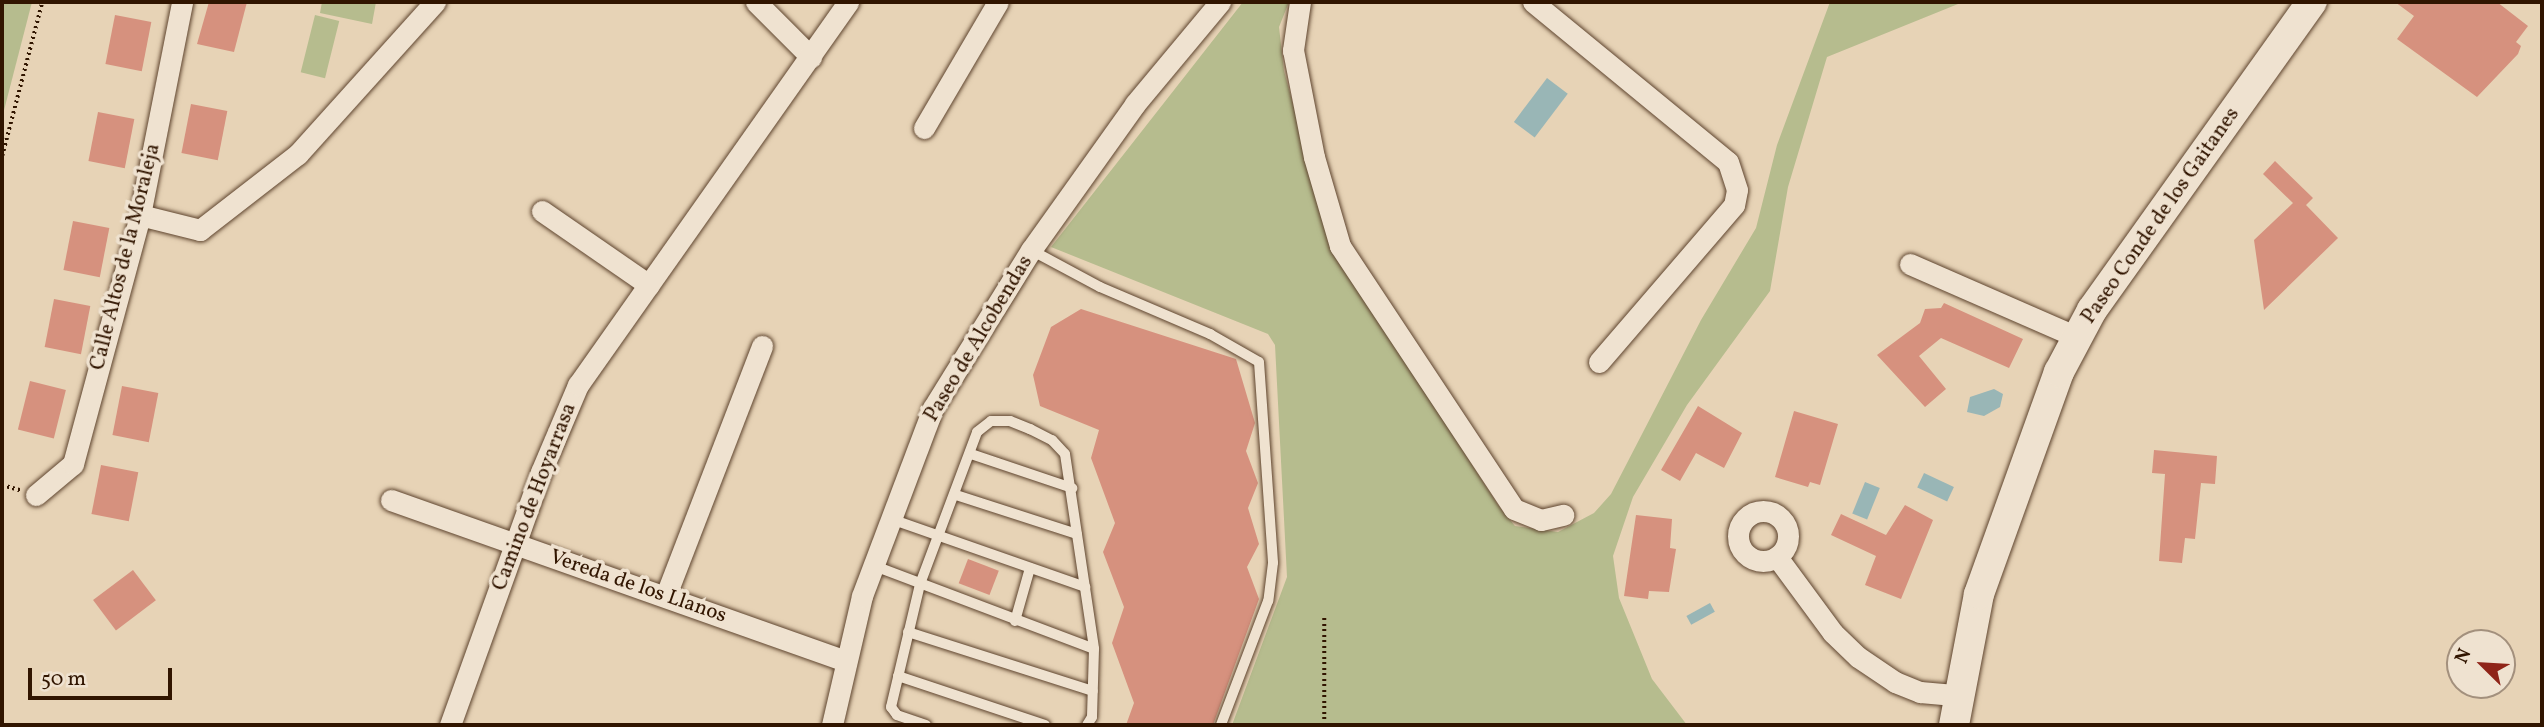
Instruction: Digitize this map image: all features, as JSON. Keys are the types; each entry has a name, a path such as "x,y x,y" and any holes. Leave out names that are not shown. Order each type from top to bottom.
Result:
{"street":[{"name":"Calle Altos de la Moraleja","path":"36,495 73,464 140,215 182,2"},
{"path":"140,215 200,230 298,155 435,2"},
{"path":"756,2 811,57"},
{"name":"Camino de Hoyarrasa","path":"450,725 515,545 578,385 848,2"},
{"path":"924,128 998,2"},
{"name":"Paseo de Alcobendas","path":"832,725 845,661 872,565 933,408 1031,250 1135,104 1220,2"},
{"path":"1300,2 1293,50 1314,158 1340,246 1514,509 1541,520 1563,515"},
{"path":"1534,2 1728,162 1737,190 1734,205 1599,362"},
{"name":"Paseo Conde de los Gaitanes","path":"1954,725 1979,594 2059,372 2092,310 2303,5"},
{"path":"542,211 649,285"},
{"path":"1910,264 2077,337"},
{"path":"666,595 762,346"},
{"name":"Vereda de los Llanos","path":"391,500 666,595 845,661"},
{"path":"1777,558 1833,633 1858,657 1895,682 1920,692 1958,695"}],"lane":[{"path":"1031,250 1100,287 1210,334 1259,362 1273,563 1268,601 1221,725"},
{"path":"926,725 897,715 891,707 920,584 956,495 977,432 991,421 1010,421 1052,440 1065,454 1094,649 1093,691 1087,725"},
{"path":"971,454 1072,488"},
{"path":"956,495 1077,534"},
{"path":"891,519 1085,587"},
{"path":"872,565 1094,649"},
{"path":"1015,621 1030,568"},
{"path":"908,632 1093,691"},
{"path":"898,676 1045,725"}],"path":[{"path":"2,156 42,2"},
{"path":"1324,616 1324,725"}],"green space":[{"path":"2,2 32,2 2,118"},
{"path":"322,2 376,2 372,24 320,13"},
{"path":"1243,2 1289,2 1279,27 1284,71 1332,248 1498,505 1515,526 1558,532 1594,513 1611,494 1701,320 1756,228 1777,145 1830,2 1963,2 1827,57 1788,187 1770,291 1687,405 1633,497 1613,556 1619,598 1652,679 1687,725 1232,725 1287,577 1275,345 1268,334 1051,247"},
{"path":"315,15 339,21 325,78 301,72"}],"water":[{"path":"1547,78 1568,94 1535,138 1514,122"},
{"path":"1994,389 2003,394 2000,407 1984,416 1967,412 1970,397"},
{"path":"1924,473 1954,487 1947,501 1917,488"},
{"path":"1865,482 1880,488 1867,520 1852,514"},
{"path":"1710,603 1715,612 1691,625 1686,616"}],"building":[{"path":"209,2 247,2 234,52 197,44"},
{"path":"2395,2 2497,2 2528,26 2516,42 2521,46 2518,54 2477,97 2397,39 2414,16"},
{"path":"115,15 151,22 142,71 105,64"},
{"path":"191,104 227,111 218,160 181,153"},
{"path":"98,112 134,119 125,168 88,161"},
{"path":"2275,161 2313,198 2306,205 2338,238 2264,310 2254,240 2293,203 2263,174"},
{"path":"73,221 109,228 100,277 63,270"},
{"path":"54,299 90,306 81,354 45,347"},
{"path":"1944,303 2023,339 2009,368 1941,338 1919,356 1946,389 1925,407 1877,355 1920,323 1925,309 1941,308"},
{"path":"1081,309 1236,359 1255,423 1246,451 1258,483 1248,508 1259,544 1247,567 1259,599 1213,725 1126,725 1134,703 1112,643 1124,607 1103,552 1115,523 1091,458 1099,430 1040,406 1033,375 1051,327"},
{"path":"30,381 66,390 54,438 18,430"},
{"path":"122,386 158,393 149,442 112,435"},
{"path":"1698,406 1742,433 1724,468 1696,453 1680,481 1661,470"},
{"path":"1794,411 1838,424 1820,485 1810,482 1808,487 1775,477"},
{"path":"2154,450 2217,456 2215,484 2201,483 2195,539 2185,538 2182,563 2159,561 2165,474 2152,473"},
{"path":"101,465 138,472 129,521 91,514"},
{"path":"1905,505 1933,520 1901,599 1865,585 1876,556 1831,535 1841,514 1886,535"},
{"path":"1636,515 1672,519 1670,548 1676,549 1669,592 1649,591 1648,599 1624,596"},
{"path":"968,559 999,571 989,595 959,583"},
{"path":"133,570 156,600 116,630 93,600"}]}
